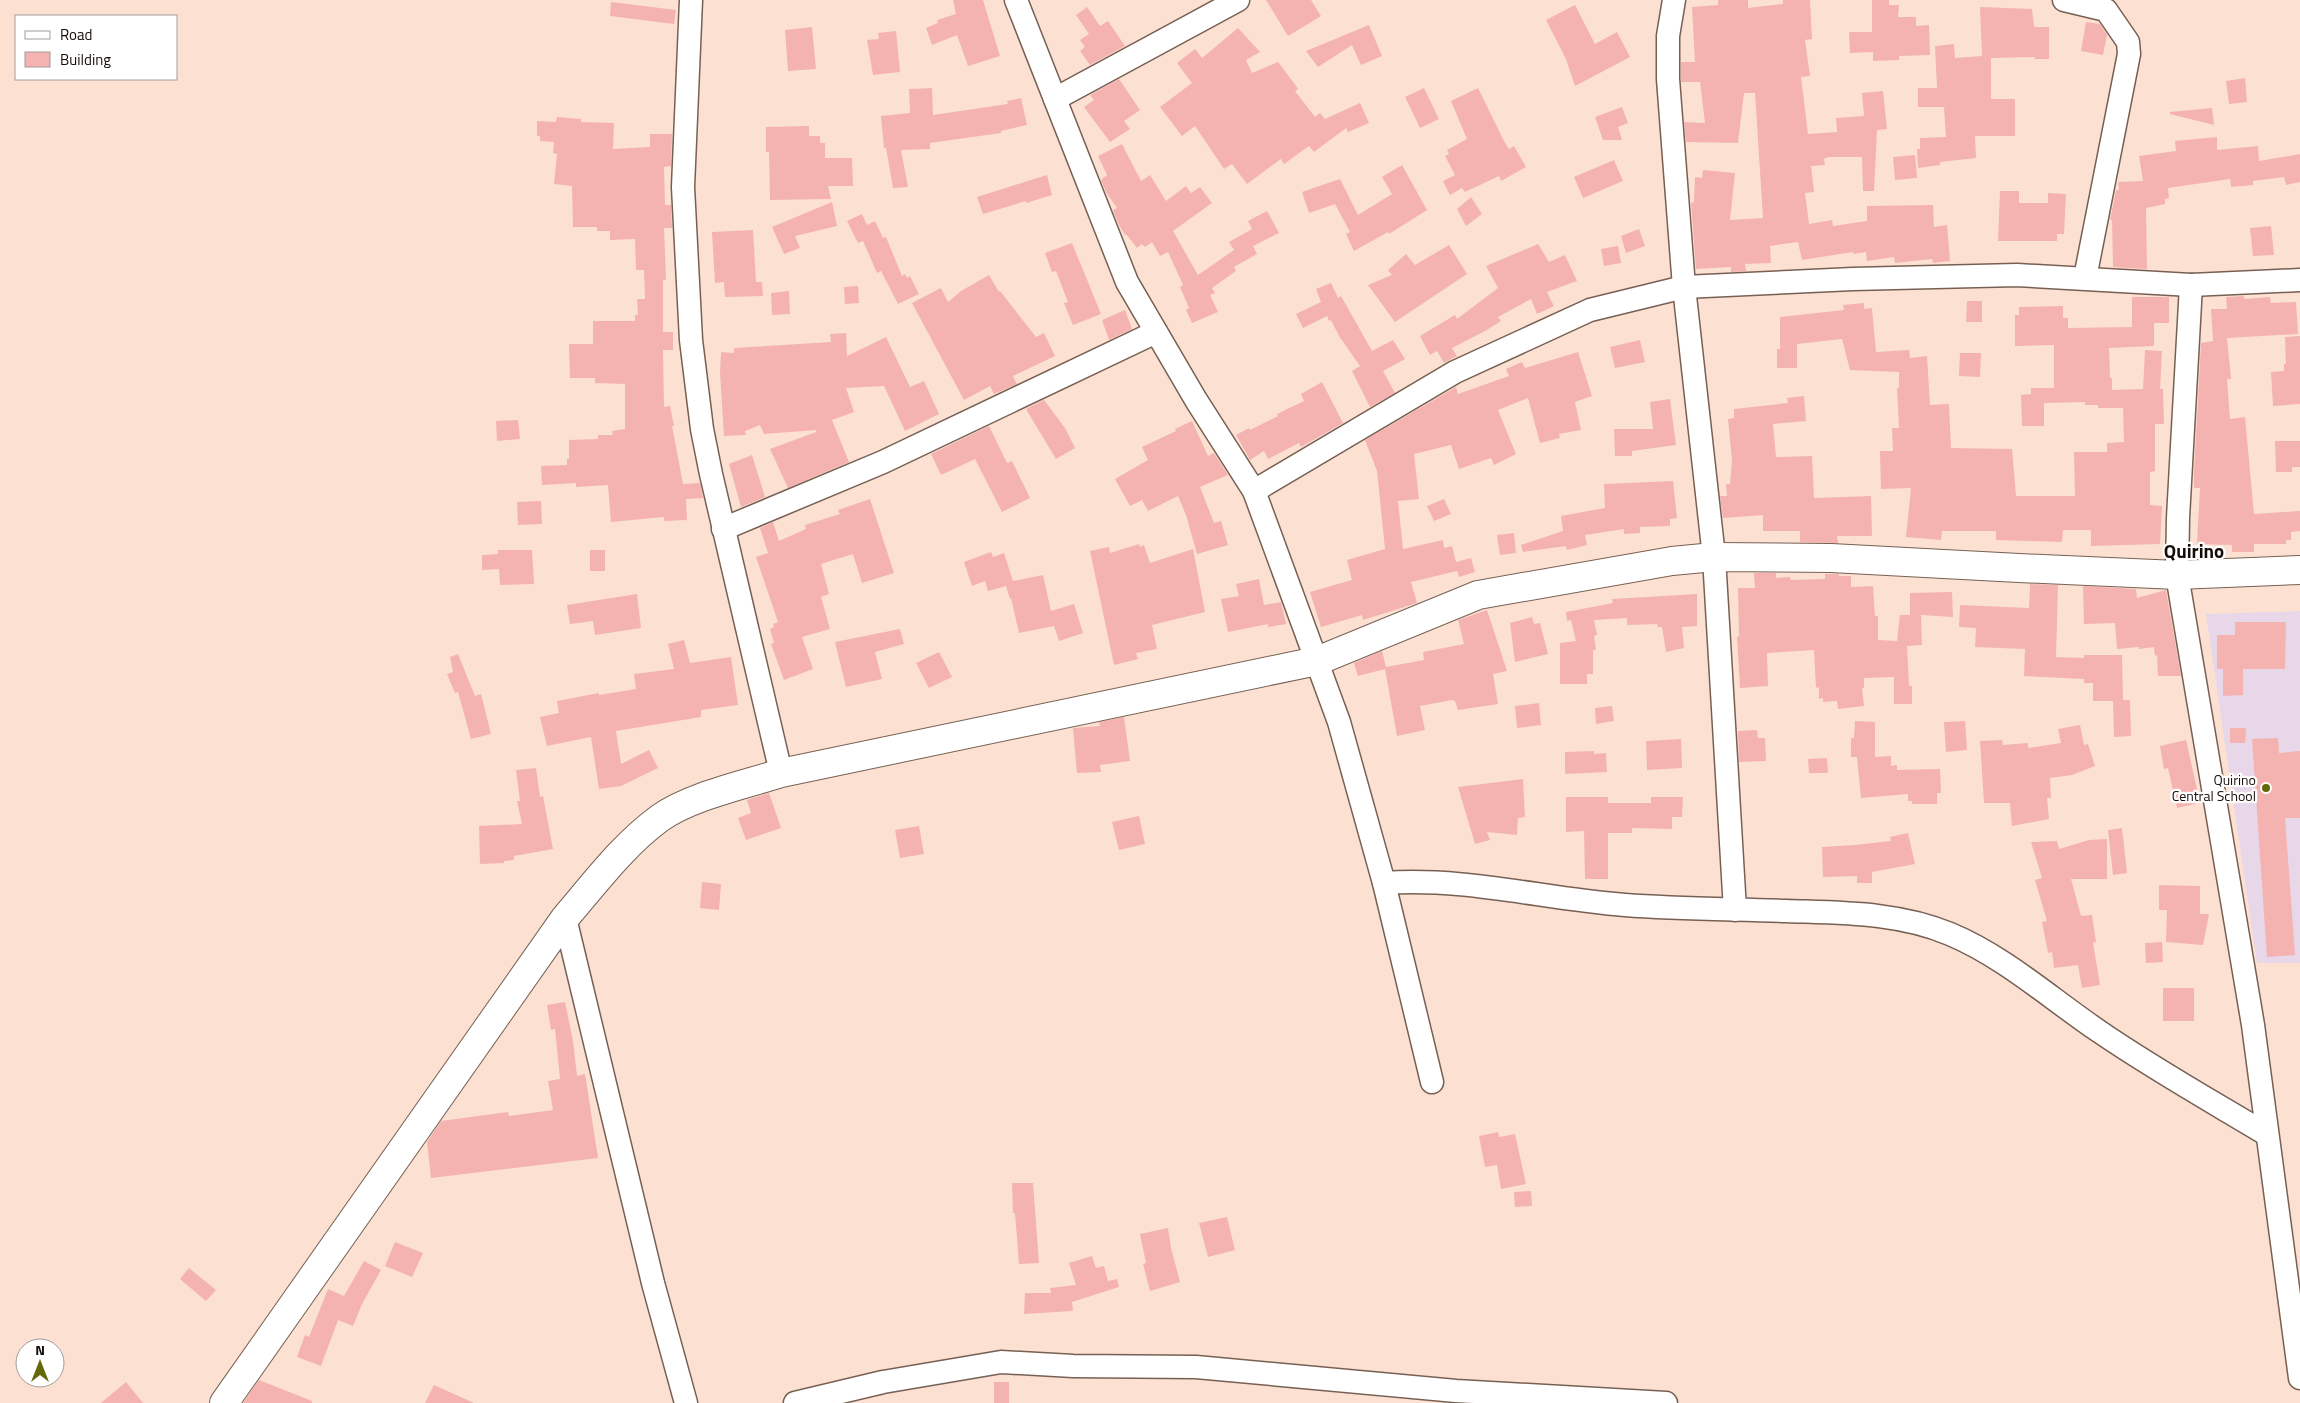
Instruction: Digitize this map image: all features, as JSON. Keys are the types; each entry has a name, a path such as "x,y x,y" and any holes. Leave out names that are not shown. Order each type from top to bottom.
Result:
{"main road":[{"path":"224,1403 565,918 625,849 661,818 701,798 781,773 1317,661 1478,595 1610,570 1672,561 1714,557 1831,558 2177,575 2300,570"}],"street":[{"path":"691,0 683,187 691,340 702,429 723,529 781,773"},
{"path":"1016,0 1127,282 1254,491 1339,722 1384,883 1432,1082"},
{"path":"1055,99 1238,0"},
{"path":"1674,0 1668,36 1668,79 1684,287 1714,557 1735,910"},
{"path":"2064,0 2106,10 2128,42 2129,54 2085,278"},
{"path":"1254,491 1455,372 1590,310 1684,287 1863,278 2017,275 2191,285 2300,280"},
{"path":"2191,285 2178,518 2177,575 2253,1025 2300,1378"},
{"path":"723,529 883,462 1156,332"},
{"path":"1384,883 1434,882 1505,888 1620,905 1862,914 1902,920 1948,933 1978,947 2102,1034 2266,1134"},
{"path":"565,918 653,1283 686,1403"},
{"path":"795,1403 883,1382 1001,1362 1072,1366 1196,1367 1456,1391 1666,1403"}],"shaded area":[{"name":"Quirino Central School","path":"2300,611 2300,963 2257,963 2206,614"}],"building":[{"path":"953,0 983,0 1000,56 968,66 957,35 932,45 926,28 938,23 937,20 956,14"},
{"path":"1266,0 1311,0 1321,16 1288,36"},
{"path":"1718,0 1748,0 1748,8 1783,4 1783,0 1810,0 1812,39 1805,40 1810,76 1801,77 1808,134 1837,132 1836,118 1864,116 1862,93 1883,91 1887,129 1877,130 1874,191 1863,191 1862,157 1828,157 1824,159 1825,165 1811,166 1814,192 1805,193 1809,224 1832,220 1833,226 1867,221 1867,206 1933,205 1934,227 1947,225 1950,261 1933,263 1932,259 1895,263 1894,257 1867,261 1866,252 1853,254 1853,252 1802,260 1798,242 1770,246 1771,263 1745,264 1746,271 1731,272 1731,267 1696,269 1691,202 1694,203 1695,177 1702,178 1703,170 1735,173 1730,220 1763,218 1755,93 1744,93 1738,143 1686,142 1684,122 1705,123 1700,82 1681,82 1681,62 1695,62 1692,7 1718,5"},
{"path":"1872,0 1889,0 1889,5 1899,5 1898,17 1916,17 1916,26 1929,25 1930,55 1899,56 1899,60 1873,61 1873,52 1850,53 1849,32 1872,32"},
{"path":"611,2 676,10 674,24 610,16"},
{"path":"1575,5 1595,44 1617,32 1630,57 1575,86 1566,59 1546,20"},
{"path":"1087,7 1100,26 1108,21 1125,46 1090,65 1080,51 1085,47 1080,40 1089,34 1076,15"},
{"path":"1980,7 2032,9 2034,27 2049,27 2049,59 2035,59 2035,57 1991,58 1991,99 2015,99 2015,136 1975,136 1976,158 1940,162 1940,165 1918,168 1917,149 1920,149 1920,138 1946,137 1944,107 1918,107 1918,88 1937,88 1935,46 1954,44 1955,58 1982,56"},
{"path":"2086,22 2100,24 2107,35 2103,55 2081,51"},
{"path":"1369,25 1382,56 1361,65 1352,45 1318,67 1306,51"},
{"path":"812,27 816,69 788,71 785,30"},
{"path":"1238,28 1260,52 1246,60 1252,73 1278,62 1298,89 1295,91 1315,117 1320,113 1325,119 1360,103 1369,123 1348,132 1346,128 1314,152 1309,146 1284,164 1281,159 1247,184 1232,164 1224,169 1195,126 1182,136 1160,107 1192,83 1177,63 1195,49 1202,58"},
{"path":"896,31 900,72 873,75 867,40 879,39 878,33"},
{"path":"2245,78 2247,102 2229,104 2226,81"},
{"path":"1119,79 1140,110 1124,121 1130,129 1110,142 1084,107 1094,100 1090,95"},
{"path":"932,88 933,115 1008,104 1007,101 1021,98 1027,125 1001,131 1001,133 930,143 930,149 901,150 908,187 893,188 886,148 884,148 881,116 910,113 909,89"},
{"path":"1424,88 1439,119 1420,128 1405,97"},
{"path":"1478,88 1504,141 1509,149 1514,146 1526,167 1501,181 1499,176 1465,192 1462,188 1450,195 1443,181 1455,175 1445,156 1449,154 1447,150 1467,139 1451,101"},
{"path":"1622,107 1628,123 1618,127 1622,140 1603,140 1595,117"},
{"path":"2212,108 2214,125 2170,114 2170,112"},
{"path":"557,117 581,119 581,122 614,123 613,149 650,147 650,134 672,134 671,166 664,167 665,205 671,205 672,228 664,228 666,280 663,280 663,332 673,332 673,350 663,350 664,407 670,406 683,484 700,483 703,498 686,499 687,520 664,521 664,517 611,522 608,485 576,487 576,483 542,485 541,466 567,465 567,459 569,459 569,440 598,439 598,435 613,435 612,431 625,429 625,384 595,383 595,378 570,378 569,344 593,344 593,321 635,321 635,315 638,315 637,299 645,299 644,270 636,270 635,239 610,240 610,231 597,231 597,227 573,227 572,186 554,184 557,154 553,153 554,142 540,141 540,136 537,136 537,121 556,122"},
{"path":"809,126 809,136 820,136 820,143 825,143 825,158 852,158 853,186 828,186 831,199 770,200 769,152 766,152 766,127"},
{"path":"2217,137 2217,150 2258,146 2259,161 2300,154 2300,182 2286,185 2284,177 2253,181 2253,185 2231,187 2230,179 2168,188 2169,198 2165,199 2165,204 2146,208 2147,269 2113,267 2112,220 2110,220 2116,190 2119,190 2118,182 2143,181 2139,156 2176,151 2175,141"},
{"path":"1122,144 1141,181 1150,175 1166,201 1186,186 1191,193 1200,187 1212,203 1173,231 1198,275 1234,250 1229,242 1252,229 1248,221 1267,211 1279,233 1253,246 1257,254 1234,267 1236,271 1212,288 1215,293 1210,295 1218,312 1192,323 1186,310 1189,308 1180,287 1183,285 1168,252 1160,256 1152,242 1145,247 1142,244 1137,248 1119,225 1113,210 1117,208 1106,192 1101,180 1107,175 1098,156"},
{"path":"1915,155 1917,178 1895,180 1893,157"},
{"path":"1614,160 1623,181 1583,198 1574,177"},
{"path":"1402,165 1427,210 1389,234 1388,232 1354,251 1346,234 1350,232 1335,204 1309,213 1302,192 1340,179 1358,215 1392,194 1382,177"},
{"path":"1047,175 1052,195 983,214 977,197"},
{"path":"2000,191 2019,191 2019,203 2048,203 2048,193 2066,194 2064,234 2057,234 2057,241 1998,241"},
{"path":"1471,197 1482,214 1466,226 1457,209"},
{"path":"832,202 837,226 795,236 800,248 784,254 772,227"},
{"path":"862,214 867,225 875,221 883,238 886,237 902,276 905,274 907,278 910,276 919,294 898,304 881,271 877,273 863,241 858,243 847,221"},
{"path":"2271,226 2274,255 2253,256 2250,228"},
{"path":"1639,229 1645,246 1626,253 1621,236"},
{"path":"753,230 756,282 762,282 763,296 725,297 724,282 715,283 712,232"},
{"path":"1072,243 1101,314 1073,325 1064,303 1068,302 1056,271 1052,272 1045,253"},
{"path":"1538,244 1549,262 1565,255 1577,281 1547,292 1554,306 1537,314 1531,299 1498,317 1501,321 1485,331 1452,348 1457,356 1444,363 1437,351 1430,355 1420,336 1455,315 1457,319 1498,288 1486,266"},
{"path":"1449,245 1467,274 1395,322 1368,285 1392,275 1388,270 1406,254 1415,265"},
{"path":"1618,246 1621,263 1604,266 1601,249"},
{"path":"989,275 999,292 1036,337 1044,333 1055,356 1013,376 1017,384 994,394 990,386 964,400 912,303 941,288 948,302 961,291"},
{"path":"1331,283 1338,298 1341,296 1372,351 1393,340 1405,359 1383,371 1395,393 1370,407 1352,371 1360,366 1339,336 1331,320 1329,321 1327,316 1303,328 1296,314 1321,302 1316,289"},
{"path":"858,286 859,303 845,304 844,287"},
{"path":"789,291 790,314 772,315 771,293"},
{"path":"2244,296 2244,299 2270,297 2271,303 2296,302 2298,334 2227,338 2231,379 2227,379 2230,419 2245,417 2254,514 2300,511 2300,531 2291,532 2291,540 2286,540 2286,544 2254,544 2254,552 2232,552 2232,545 2197,544 2200,488 2194,488 2194,473 2201,343 2213,341 2211,309 2227,309 2226,297"},
{"path":"2132,297 2169,297 2169,323 2154,323 2154,346 2109,348 2112,390 2143,389 2145,350 2162,351 2160,389 2163,389 2164,424 2155,424 2155,471 2150,472 2150,505 2162,506 2160,544 2091,546 2091,530 2063,530 2062,542 1996,540 1996,531 1942,531 1941,540 1906,537 1911,488 1881,489 1880,451 1893,451 1892,428 1899,428 1897,388 1899,388 1899,372 1850,370 1842,339 1797,344 1797,368 1777,368 1777,349 1780,349 1780,317 1844,310 1843,305 1864,303 1864,309 1872,308 1876,352 1909,350 1910,358 1927,356 1930,405 1949,404 1951,448 2012,449 2016,496 2075,496 2074,452 2107,452 2107,443 2124,442 2123,408 2098,408 2098,405 2085,405 2085,402 2044,403 2044,426 2022,426 2021,395 2031,394 2031,388 2054,388 2054,345 2015,346 2015,315 2019,315 2019,307 2063,306 2063,318 2068,318 2068,328 2132,327"},
{"path":"1967,301 1982,301 1982,322 1966,322"},
{"path":"1125,310 1132,329 1109,340 1102,320"},
{"path":"846,333 847,356 886,337 910,387 924,381 939,414 905,431 884,386 846,388 854,412 832,420 849,462 788,488 770,449 816,432 816,430 764,434 760,425 745,431 746,435 724,436 720,373 721,352 734,353 734,348 831,342 830,334"},
{"path":"2300,336 2300,404 2273,406 2271,372 2284,371 2284,364 2286,364 2285,337"},
{"path":"1640,340 1645,362 1615,368 1610,347"},
{"path":"1578,352 1592,396 1575,402 1581,430 1559,434 1560,438 1540,443 1528,398 1498,410 1516,454 1494,465 1491,458 1459,469 1451,445 1414,454 1419,499 1398,501 1403,549 1443,540 1444,548 1452,546 1456,562 1471,558 1475,572 1459,577 1457,571 1411,582 1417,603 1363,620 1362,615 1321,627 1310,592 1352,580 1347,560 1385,549 1377,471 1365,440 1456,387 1458,394 1509,376 1506,369 1522,362 1525,368"},
{"path":"1960,353 1981,353 1980,377 1959,376"},
{"path":"1322,382 1343,423 1301,447 1299,443 1268,459 1264,451 1250,460 1236,435 1278,416 1277,414 1304,401 1301,394"},
{"path":"1804,396 1806,421 1773,424 1776,457 1812,456 1814,498 1871,496 1872,536 1837,536 1838,543 1800,542 1800,531 1763,531 1763,515 1723,518 1720,496 1727,496 1726,484 1730,484 1732,461 1728,419 1734,418 1734,409 1788,403 1787,398"},
{"path":"1670,399 1676,445 1632,451 1632,456 1615,456 1614,429 1653,429 1650,402"},
{"path":"1044,400 1065,428 1075,448 1056,459 1026,409"},
{"path":"518,420 520,439 497,441 496,421"},
{"path":"1192,421 1208,456 1214,453 1228,475 1200,487 1214,523 1221,521 1228,545 1197,554 1186,515 1178,496 1148,511 1142,500 1130,506 1115,479 1148,460 1142,447"},
{"path":"989,426 1007,463 1012,461 1030,498 1002,512 975,459 941,475 931,454"},
{"path":"2275,441 2300,441 2300,467 2292,467 2292,472 2276,472"},
{"path":"752,455 765,497 741,507 729,464"},
{"path":"1673,481 1677,518 1670,519 1670,526 1640,527 1640,533 1624,534 1624,529 1585,535 1587,545 1567,550 1566,546 1523,552 1521,545 1563,531 1561,516 1605,508 1604,484"},
{"path":"870,499 894,573 862,583 853,554 821,564 829,594 821,597 830,629 802,637 813,669 784,680 771,644 774,643 770,629 774,627 773,624 778,622 756,557 768,553 760,528 773,522 779,541 806,529 805,525 840,514 838,510"},
{"path":"1444,499 1451,514 1434,521 1427,506"},
{"path":"541,501 542,524 518,525 517,502"},
{"path":"1514,533 1516,553 1500,555 1497,535"},
{"path":"1139,544 1140,547 1144,545 1150,563 1193,549 1205,612 1152,625 1157,649 1136,653 1138,659 1114,665 1090,551 1109,547 1110,553"},
{"path":"498,550 532,550 534,584 500,585 499,569 482,570 482,555 498,554"},
{"path":"590,550 605,550 605,571 590,571"},
{"path":"991,552 993,557 1004,553 1013,581 1043,575 1051,611 1074,604 1083,633 1059,641 1054,626 1019,633 1011,598 1006,586 988,591 985,581 972,586 964,562"},
{"path":"1754,573 1776,573 1776,578 1790,577 1791,580 1825,579 1825,574 1839,574 1839,576 1851,576 1851,587 1873,586 1875,616 1878,616 1878,640 1897,641 1900,615 1910,615 1910,593 1952,592 1953,617 1921,615 1922,645 1907,646 1909,686 1912,686 1912,704 1894,704 1894,677 1864,678 1864,688 1862,688 1864,706 1838,709 1837,701 1823,702 1823,698 1819,699 1819,687 1816,688 1814,650 1767,653 1768,686 1740,688 1737,637 1739,636 1738,588 1755,588"},
{"path":"1259,579 1264,605 1281,602 1286,624 1268,627 1268,624 1228,632 1221,599 1239,596 1236,584"},
{"path":"2030,584 2058,585 2056,657 2084,658 2084,655 2122,655 2123,700 2130,700 2131,736 2114,737 2113,701 2093,701 2093,683 2084,683 2084,679 2024,676 2025,649 1975,647 1976,628 1959,627 1960,605 2029,608"},
{"path":"2083,586 2136,589 2137,598 2166,590 2181,676 2158,676 2157,655 2155,656 2154,647 2117,649 2115,623 2084,624"},
{"path":"637,594 641,628 595,635 593,621 570,624 567,605"},
{"path":"1697,594 1697,626 1682,627 1684,648 1666,652 1662,627 1658,627 1657,624 1627,625 1627,618 1594,620 1597,635 1594,636 1596,650 1593,650 1593,674 1587,674 1587,684 1560,684 1560,643 1576,641 1571,620 1567,621 1566,612 1613,603 1612,599"},
{"path":"1487,610 1507,671 1493,674 1498,704 1458,710 1455,701 1452,700 1420,706 1425,730 1397,736 1385,669 1358,676 1354,663 1382,651 1386,667 1424,660 1423,652 1464,644 1458,620"},
{"path":"1532,617 1534,624 1540,623 1548,654 1515,662 1510,623"},
{"path":"2235,622 2286,622 2285,669 2243,669 2243,695 2223,696 2223,669 2217,669 2217,635 2235,635"},
{"path":"900,629 904,644 875,652 882,679 846,687 835,642"},
{"path":"684,640 690,663 731,657 738,705 701,710 701,717 616,731 621,764 649,750 658,768 621,786 599,789 591,737 547,746 540,717 559,713 557,701 599,693 599,695 636,689 634,674 674,669 668,644"},
{"path":"939,652 952,677 929,688 916,663"},
{"path":"458,654 475,696 481,694 491,734 471,739 458,692 455,693 447,674 453,672 450,657"},
{"path":"1539,703 1541,725 1517,728 1515,706"},
{"path":"1612,706 1614,721 1596,724 1595,708"},
{"path":"1124,717 1130,761 1100,765 1101,772 1077,773 1073,728 1100,726 1099,722"},
{"path":"1855,721 1875,722 1875,757 1891,756 1891,766 1897,765 1897,770 1940,769 1941,793 1937,793 1937,804 1912,804 1912,801 1908,801 1908,794 1861,798 1857,757 1851,757 1851,738 1854,738"},
{"path":"1965,721 1967,750 1946,752 1944,722"},
{"path":"2080,725 2084,745 2088,744 2095,766 2072,775 2050,778 2051,798 2047,798 2049,819 2012,826 2010,803 1984,803 1980,741 2002,740 2003,745 2028,743 2028,748 2061,743 2058,729"},
{"path":"2230,728 2246,728 2245,743 2230,743"},
{"path":"1757,730 1758,738 1765,738 1766,761 1739,762 1738,731"},
{"path":"2278,738 2279,753 2300,751 2300,818 2285,818 2295,955 2267,957 2252,739"},
{"path":"1681,739 1682,768 1647,770 1646,741"},
{"path":"2186,740 2199,798 2194,798 2195,804 2177,808 2168,768 2164,769 2160,746"},
{"path":"1594,751 1594,754 1606,753 1607,772 1565,774 1565,752"},
{"path":"1827,758 1828,773 1809,773 1808,759"},
{"path":"536,768 540,797 543,796 553,849 514,856 514,860 504,861 504,863 480,864 479,826 522,824 517,801 520,801 516,770"},
{"path":"1523,779 1525,817 1518,818 1517,835 1487,832 1490,840 1475,844 1458,787"},
{"path":"769,793 781,828 746,840 738,818 751,813 747,800"},
{"path":"1566,797 1608,797 1608,803 1651,803 1651,797 1683,797 1682,817 1672,817 1672,829 1632,828 1632,833 1608,833 1608,879 1585,879 1584,831 1566,832"},
{"path":"1139,816 1145,844 1119,850 1112,822"},
{"path":"919,826 924,854 900,858 895,830"},
{"path":"2122,828 2127,873 2113,875 2108,830"},
{"path":"1908,833 1915,864 1872,872 1872,883 1857,883 1857,876 1823,877 1822,847 1891,841 1890,837"},
{"path":"2107,839 2107,879 2071,879 2081,916 2092,915 2096,942 2093,943 2100,985 2082,988 2078,965 2054,968 2052,952 2048,953 2042,922 2047,921 2035,880 2042,878 2031,842 2057,841 2059,849 2089,840"},
{"path":"702,882 721,884 719,910 700,908"},
{"path":"2159,885 2200,886 2200,914 2209,914 2203,945 2166,942 2167,910 2159,910"},
{"path":"2162,942 2163,962 2146,963 2145,943"},
{"path":"2163,988 2194,988 2194,1021 2163,1021"},
{"path":"565,1002 573,1041 577,1076 585,1074 598,1158 431,1178 427,1142 441,1121 508,1112 509,1116 553,1110 548,1081 560,1079 555,1029 551,1030 547,1005"},
{"path":"1498,1132 1499,1137 1515,1134 1526,1184 1501,1189 1497,1165 1485,1167 1479,1136"},
{"path":"1012,1183 1033,1183 1039,1263 1019,1264 1015,1213 1013,1213"},
{"path":"1531,1191 1532,1206 1515,1207 1514,1192"},
{"path":"1227,1217 1235,1250 1208,1257 1199,1223"},
{"path":"1168,1228 1180,1282 1150,1291 1143,1264 1146,1263 1140,1234"},
{"path":"395,1242 423,1253 412,1277 385,1266"},
{"path":"1092,1256 1096,1268 1104,1266 1108,1281 1117,1279 1119,1287 1072,1302 1073,1311 1024,1314 1025,1293 1051,1293 1050,1288 1076,1285 1069,1263"},
{"path":"364,1261 381,1270 362,1304 353,1326 338,1320 321,1366 297,1357 305,1335 309,1337 328,1289 344,1296"},
{"path":"189,1268 216,1290 206,1301 180,1279"},
{"path":"259,1380 312,1401 312,1403 243,1403"},
{"path":"126,1382 143,1403 101,1403"},
{"path":"994,1382 1009,1382 1009,1403 994,1403"},
{"path":"434,1385 474,1403 425,1403"}],"place":[{"name":"Quirino Central School","path":"2266,788"}],"district":[{"name":"Quirino","path":"2194,551"}]}
